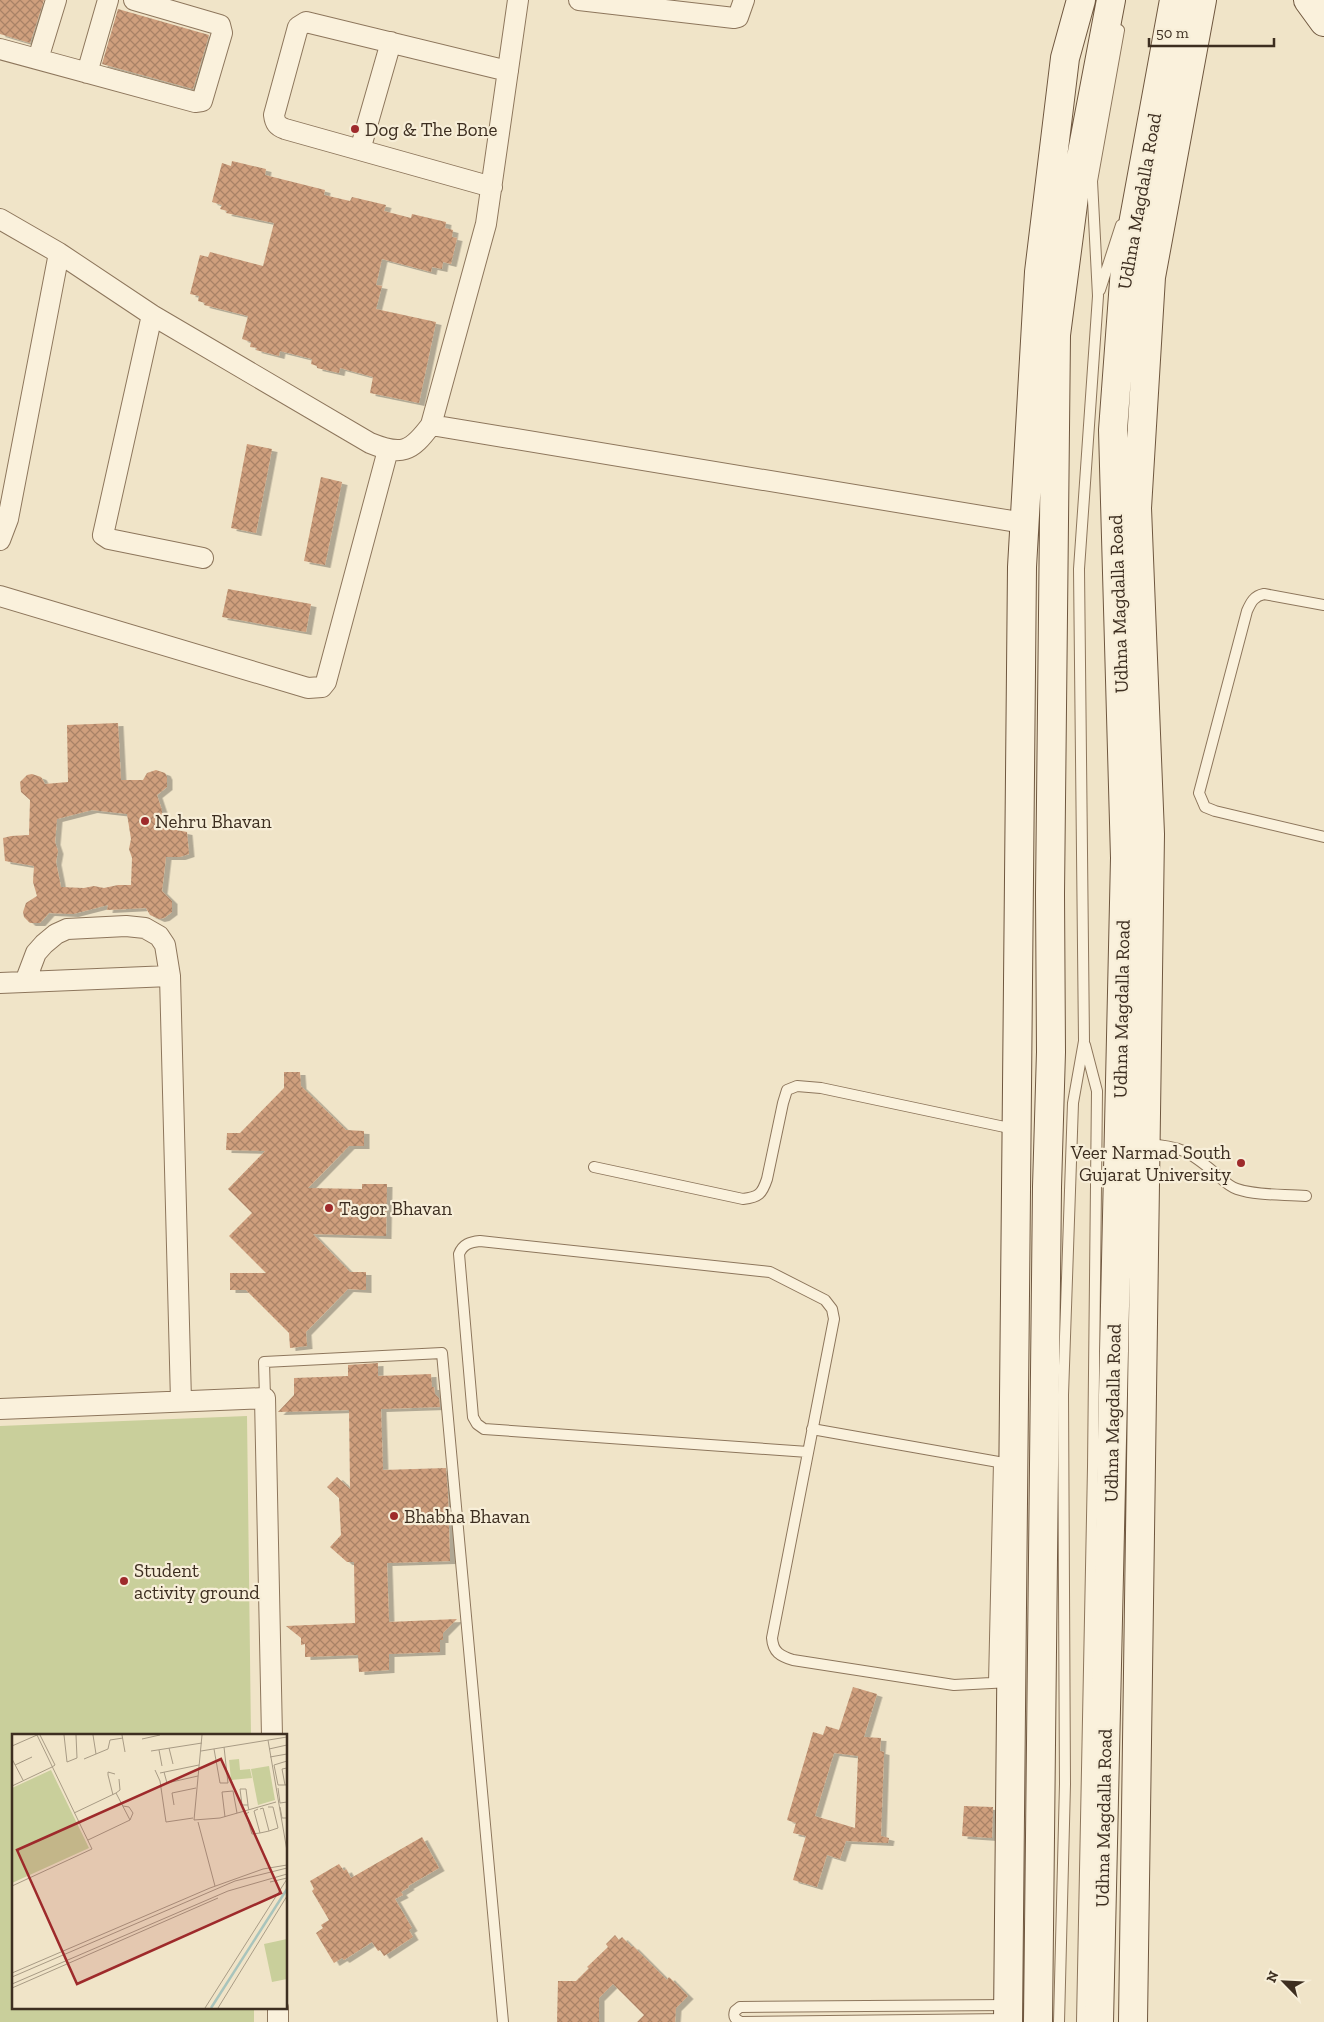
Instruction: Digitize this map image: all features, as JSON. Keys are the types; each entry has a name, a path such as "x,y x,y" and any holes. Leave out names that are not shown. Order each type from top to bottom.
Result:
{"main road":[{"path":"1008,2015 1002,1682 1015,1129 1022,567 1039,272 1065,58 1081,0"},
{"name":"Udhna Magdalla Road","path":"1099,2011 1124,858 1113,430 1125,268 1174,0"},
{"path":"1099,2011 1133,2012 1150,834 1136,508 1151,277 1202,0"},
{"path":"1308,0 1324,22"},
{"path":"1038,2022 1051,958 1050,894 1056,335 1075,189 1116,11"},
{"path":"1017,929 1051,958"}],"street":[{"path":"38,59 56,0"},
{"path":"87,73 108,0"},
{"path":"0,49 200,102 204,98 222,33 220,25 134,0"},
{"path":"0,219 59,253 152,315 370,443 388,450 403,450 419,442 431,425 486,224 518,0"},
{"path":"579,0 653,4 734,18 738,17 742,12 744,0"},
{"path":"492,187 284,129 275,122 274,115 298,26 306,22 508,71"},
{"path":"360,150 391,42"},
{"path":"0,540 8,519 59,253"},
{"path":"152,315 103,535 109,540 203,558"},
{"path":"431,425 1024,523"},
{"path":"0,596 308,688 322,687 326,682 388,450"},
{"path":"26,982 36,953 56,934 67,929 126,926 146,928 159,936 165,945 170,976 181,1401"},
{"path":"0,983 170,976"},
{"path":"0,1409 265,1398 272,1734"}],"lane":[{"path":"1098,296 1128,201 1166,0"},
{"path":"1059,2022 1065,1784 1063,1395 1073,1104 1084,1041 1079,569 1098,296 1092,181 1116,11"},
{"path":"1324,605 1264,594 1257,596 1251,601 1199,793 1205,807 1215,812 1324,836"},
{"path":"1082,2022 1093,1467 1097,1091 1084,1041"},
{"path":"594,1167 743,1199 755,1197 763,1190 768,1179 787,1090 797,1086 821,1088 1015,1129"},
{"path":"1146,1144 1171,1146 1183,1150 1195,1156 1230,1186 1238,1189 1251,1192 1306,1196"},
{"path":"808,1452 484,1429 477,1424 473,1417 459,1254 462,1246 480,1241 770,1272 825,1300 832,1309 834,1319 772,1638 773,1647 777,1653 793,1660 954,1685 1002,1682"},
{"path":"265,1398 264,1362 442,1352 503,2022"},
{"path":"812,1429 1006,1463"},
{"path":"740,2007 1008,2015 742,2022 736,2020 734,2015 735,2010 740,2007"}],"green space":[{"name":"Student activity ground","path":"247,1416 251,1734 12,1734 12,2010 254,2010 254,2022 0,2022 0,1426"}],"building":[{"path":"0,0 44,0 30,43 0,34"},
{"path":"118,9 209,35 193,89 102,64"},
{"path":"232,161 266,169 265,175 325,190 324,195 350,201 352,197 386,205 384,211 411,218 412,214 446,222 445,228 453,230 452,237 457,238 451,264 443,262 442,269 432,267 431,272 382,259 376,285 382,286 376,309 436,322 419,403 370,393 373,377 340,368 339,373 317,368 317,366 311,364 312,359 280,351 279,356 256,350 257,348 250,347 251,342 242,339 248,316 204,305 205,303 198,301 199,296 190,294 200,255 208,257 210,252 263,266 274,223 226,213 227,211 220,209 222,205 212,202 222,163 231,166"},
{"path":"247,444 272,449 256,533 231,528"},
{"path":"321,477 342,482 325,565 304,561"},
{"path":"228,589 311,604 306,632 222,617"},
{"name":"Nehru Bhavan","path":"118,723 121,780 143,780 147,773 156,770 165,773 167,787 157,795 162,810 161,827 187,832 189,854 180,857 166,857 162,891 172,901 172,912 164,918 159,919 150,915 146,908 107,910 108,905 73,914 49,913 40,923 30,923 24,917 23,912 26,903 37,896 33,882 34,866 5,861 3,838 29,835 30,800 21,792 20,782 27,775 32,774 41,777 45,784 68,782 67,725","holes":["92,810 127,814 131,839 129,849 132,858 131,885 104,888 94,886 84,888 61,887 56,862 58,851 55,842 57,819"]},
{"name":"Tagor Bhavan","path":"284,1072 300,1072 301,1086 346,1130 364,1131 364,1146 349,1146 308,1188 362,1189 362,1184 387,1184 386,1236 313,1234 350,1272 366,1272 366,1290 348,1289 306,1332 307,1346 290,1348 289,1333 246,1290 230,1290 230,1273 266,1273 229,1236 252,1213 228,1189 265,1151 226,1150 227,1133 240,1133 284,1088"},
{"name":"Bhabha Bhavan","path":"378,1363 378,1376 431,1374 432,1387 434,1387 435,1394 439,1398 440,1407 381,1409 383,1470 446,1468 448,1494 450,1561 387,1563 389,1622 457,1619 443,1633 443,1640 440,1640 440,1652 389,1654 389,1670 359,1672 358,1655 305,1657 305,1644 301,1645 301,1638 286,1626 355,1623 354,1562 347,1562 330,1547 341,1535 339,1498 327,1487 337,1477 350,1489 349,1410 278,1412 294,1395 294,1378 348,1376 348,1365"},
{"path":"853,1687 877,1694 864,1737 881,1738 880,1751 884,1752 881,1836 889,1838 888,1843 846,1841 840,1859 827,1855 817,1887 793,1880 806,1836 793,1833 796,1823 787,1820 813,1732 823,1735 826,1726 839,1730","holes":["834,1753 858,1756 855,1828 815,1816"]},
{"path":"964,1806 993,1807 992,1838 962,1836"},
{"path":"422,1837 439,1868 408,1886 401,1892 403,1895 395,1899 412,1928 409,1930 413,1937 384,1956 372,1942 344,1960 342,1958 334,1963 316,1933 323,1928 321,1925 329,1920 312,1891 314,1889 310,1881 339,1864 344,1871 346,1869 351,1878"},
{"path":"615,1935 619,1940 622,1937 633,1946 667,1980 669,1977 688,1996 676,2008 675,2022 637,2022 644,2015 613,1984 599,1998 599,2022 557,2022 558,1981 576,1981 589,1968 587,1967 608,1947 606,1944"}],"place":[{"name":"Dog & The Bone","path":"355,129"},
{"name":"Nehru Bhavan","path":"145,821"},
{"name":"Veer Narmad South Gujarat University","path":"1241,1163"},
{"name":"Tagor Bhavan","path":"329,1208"},
{"name":"Bhabha Bhavan","path":"394,1516"},
{"name":"Student activity ground","path":"124,1581"}]}
